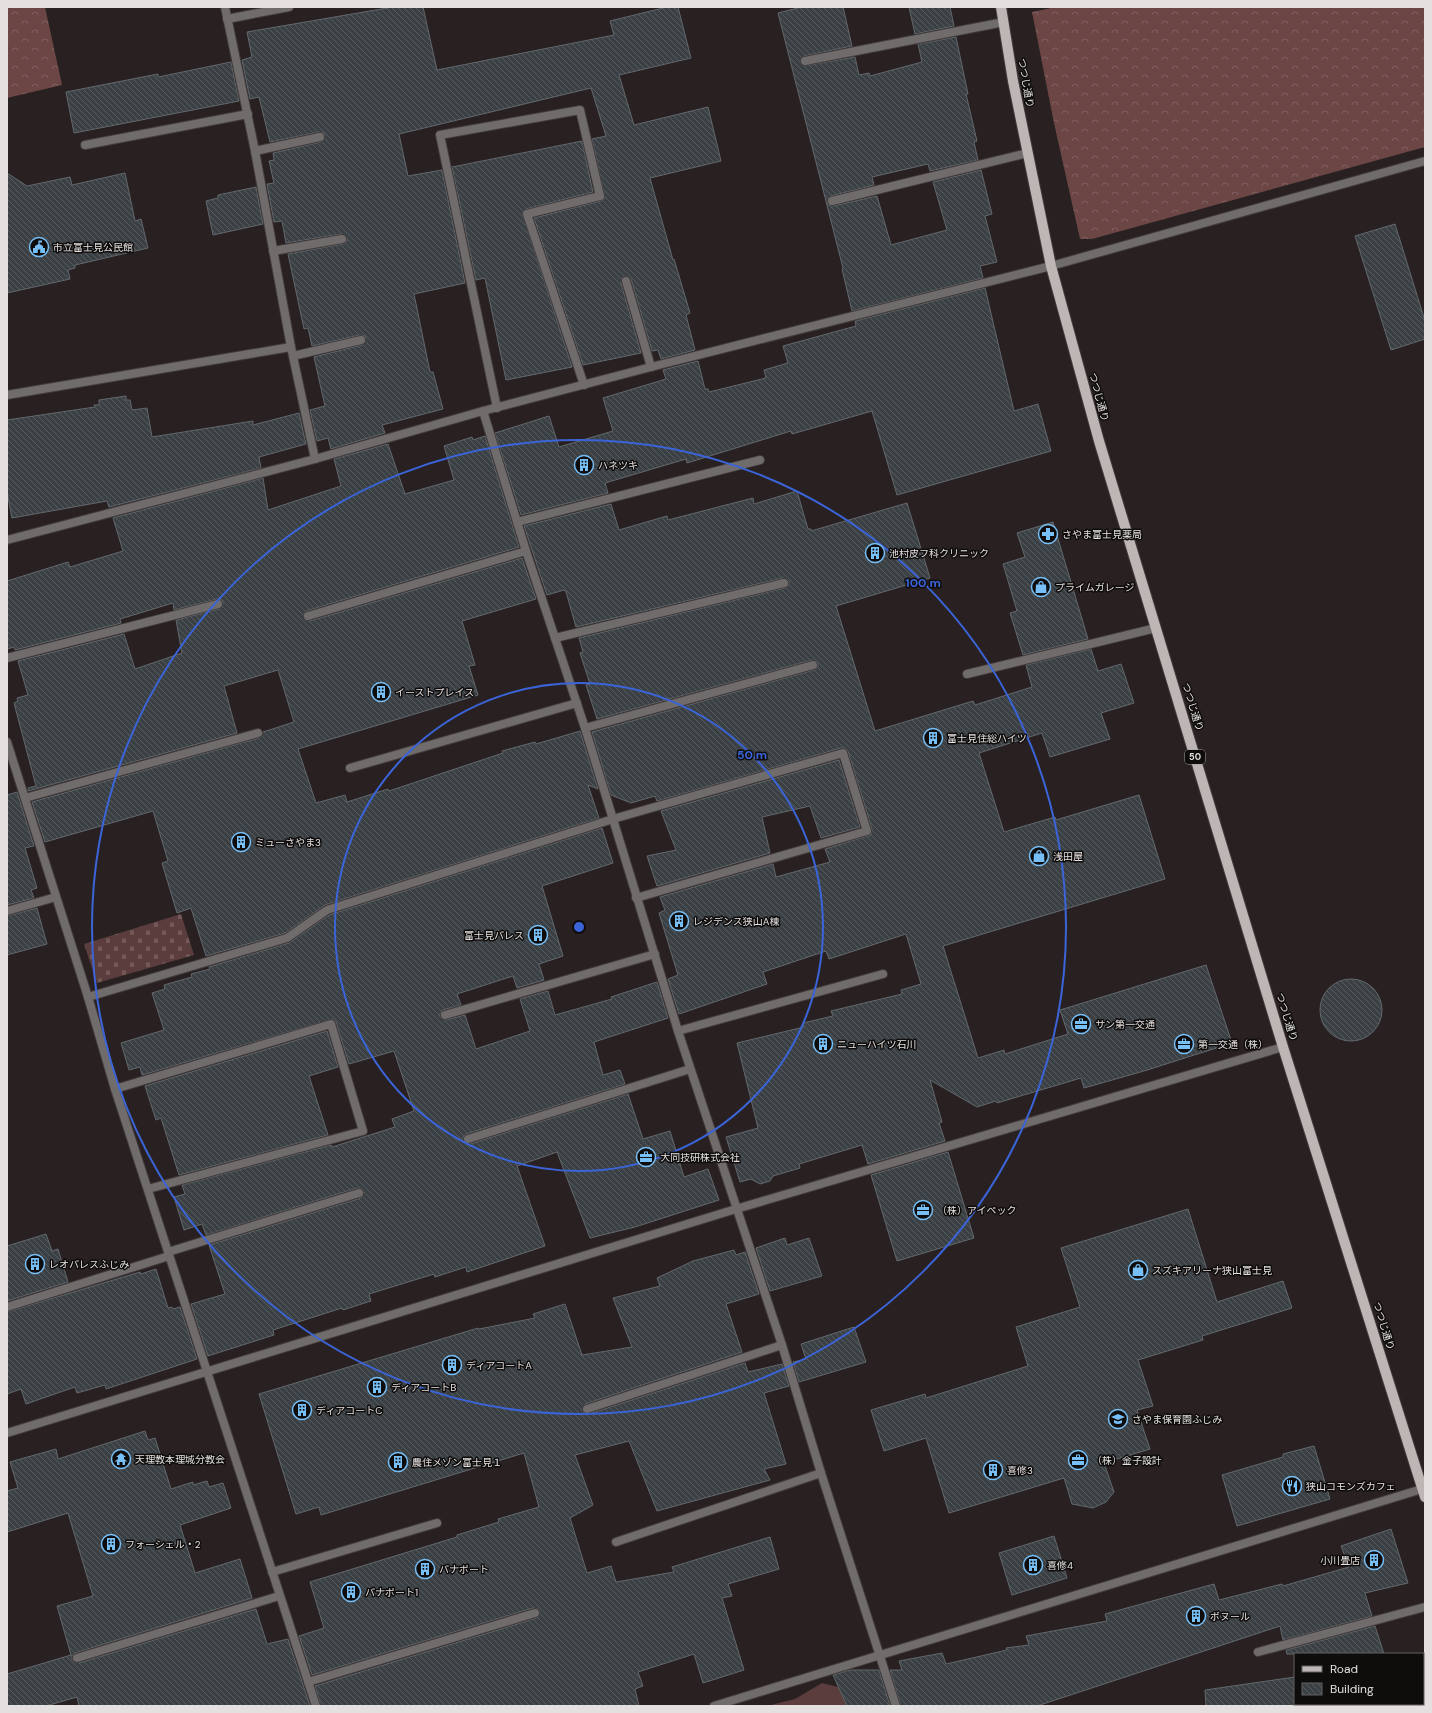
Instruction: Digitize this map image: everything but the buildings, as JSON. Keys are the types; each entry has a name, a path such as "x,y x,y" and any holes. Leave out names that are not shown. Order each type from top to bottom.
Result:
{"main road":[{"name":"つつじ通り","path":"1002,7 1013,82 1051,266 1099,441 1283,1046 1424,1493"}],"street":[{"path":"225,7 248,114 291,347 315,459"},
{"path":"227,19 289,7"},
{"path":"805,61 1004,22"},
{"path":"496,408 440,135 580,110 600,196 527,214 584,385"},
{"path":"85,145 248,114"},
{"path":"255,151 320,137"},
{"path":"832,202 1028,153"},
{"path":"7,540 315,459 483,411 1051,266 1425,161"},
{"path":"273,251 342,239"},
{"path":"626,281 651,367"},
{"path":"293,356 361,340"},
{"path":"7,395 291,347"},
{"path":"483,411 526,551 585,728 678,1031 782,1345 821,1473 896,1706"},
{"path":"517,522 760,460"},
{"path":"308,616 526,551"},
{"path":"555,638 784,583"},
{"path":"7,658 218,604"},
{"path":"967,674 1156,628"},
{"path":"585,728 813,665"},
{"path":"350,768 577,703"},
{"path":"25,798 258,733"},
{"path":"7,742 10,763 25,798 88,997 115,1089 316,1706"},
{"path":"88,997 288,938 327,910 613,819 843,753 867,831 636,898"},
{"path":"7,911 56,897"},
{"path":"445,1015 655,954"},
{"path":"678,1031 883,974"},
{"path":"115,1089 331,1024 363,1130 148,1189"},
{"path":"7,1433 736,1209 1283,1046"},
{"path":"468,1139 690,1068"},
{"path":"7,1307 359,1193"},
{"path":"587,1409 782,1345"},
{"path":"616,1542 821,1473"},
{"path":"714,1706 1424,1493"},
{"path":"272,1572 437,1523"},
{"path":"77,1658 279,1596"},
{"path":"1258,1652 1425,1607"},
{"path":"308,1682 535,1613"}],"green space":[{"path":"7,7 45,7 62,85 7,98"},
{"path":"1056,7 1425,7 1425,147 1092,239 1080,239 1054,123 1032,12"},
{"path":"181,914 194,955 97,983 84,944"},
{"path":"822,1683 838,1687 847,1706 767,1706 795,1699"}],"place":[{"name":"市立富士見公民館","path":"39,247"},
{"name":"ハネツキ","path":"584,465"},
{"name":"さやま富士見薬局","path":"1048,534"},
{"name":"池村皮フ科クリニック","path":"875,553"},
{"name":"プライムガレージ","path":"1041,587"},
{"name":"イーストプレイス","path":"381,692"},
{"name":"富士見住総ハイツ","path":"933,738"},
{"name":"ミューさやま3","path":"241,842"},
{"name":"浅田屋","path":"1039,856"},
{"name":"レジデンス狭山A棟","path":"679,921"},
{"name":"富士見パレス","path":"538,935"},
{"name":"サン第一交通","path":"1081,1024"},
{"name":"ニューハイツ石川","path":"823,1044"},
{"name":"第一交通（株）","path":"1184,1044"},
{"name":"大同技研株式会社","path":"646,1157"},
{"name":"（株）アイペック","path":"923,1210"},
{"name":"レオパレスふじみ","path":"35,1264"},
{"name":"スズキアリーナ狭山富士見","path":"1138,1270"},
{"name":"ディアコートA","path":"452,1365"},
{"name":"ディアコートB","path":"377,1387"},
{"name":"ディアコートC","path":"302,1410"},
{"name":"さやま保育園ふじみ","path":"1118,1419"},
{"name":"天理教本理城分教会","path":"121,1459"},
{"name":"（株）金子設計","path":"1078,1460"},
{"name":"農住メゾン富士見１","path":"398,1462"},
{"name":"喜修3","path":"993,1470"},
{"name":"狭山コモンズカフェ","path":"1292,1486"},
{"name":"フォーシェル・2","path":"111,1544"},
{"name":"小川畳店","path":"1374,1560"},
{"name":"喜修4","path":"1033,1565"},
{"name":"パナポート","path":"425,1569"},
{"name":"パナポート1","path":"351,1592"},
{"name":"ボヌール","path":"1196,1616"}]}
